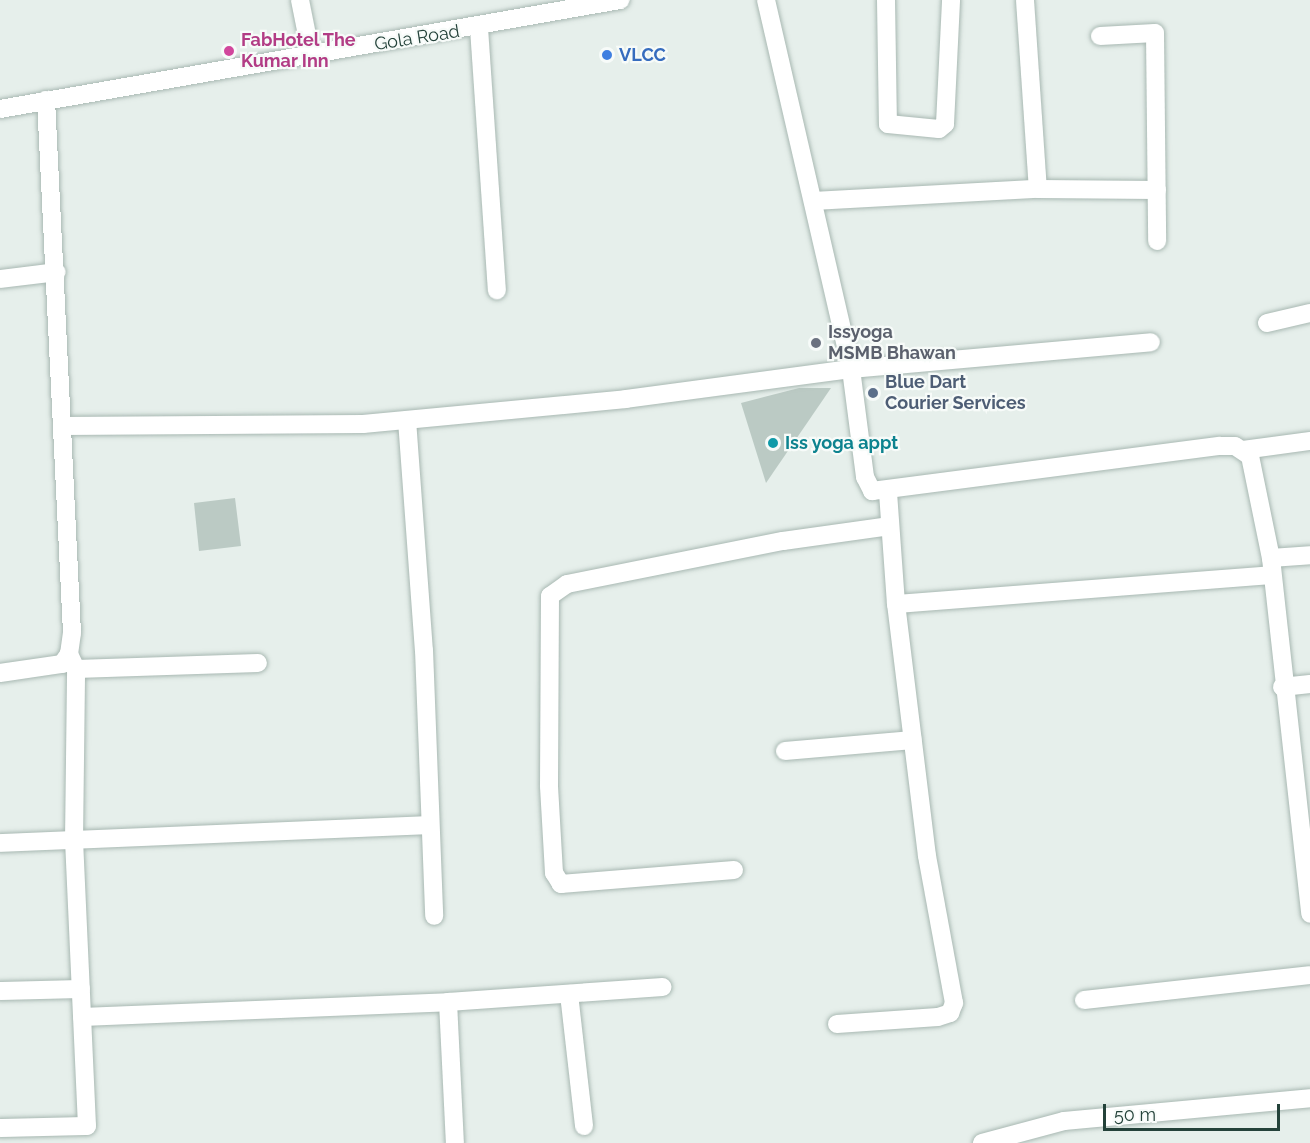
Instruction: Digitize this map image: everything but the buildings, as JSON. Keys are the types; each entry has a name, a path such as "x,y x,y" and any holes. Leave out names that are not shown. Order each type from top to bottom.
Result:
{"street":[{"path":"300,0 311,55"},
{"name":"Gola Road","path":"0,109 479,28 620,0"},
{"path":"766,0 851,369 865,477 872,491 888,492 1220,446 1243,450 1310,441"},
{"path":"886,0 888,124 939,129 945,124 951,0"},
{"path":"1025,0 1038,189"},
{"path":"479,28 497,290"},
{"path":"1101,36 1155,33 1157,241"},
{"path":"0,1128 87,1134 74,842 72,617 57,272 46,100"},
{"path":"813,201 1038,189 1157,190"},
{"path":"0,279 57,272"},
{"path":"1267,323 1310,313"},
{"path":"62,426 407,420 626,399 851,369 1151,342"},
{"path":"407,420 424,650 428,825 434,916"},
{"path":"1243,450 1254,467 1272,567 1282,687 1310,914"},
{"path":"837,1024 938,1017 953,1009 913,740 896,604 888,492"},
{"path":"734,870 561,884 554,873 549,786 550,596 567,584 783,541 890,526"},
{"path":"896,604 1272,567 1310,555"},
{"path":"0,673 51,669 73,662 258,663"},
{"path":"1282,687 1310,684"},
{"path":"785,751 913,740"},
{"path":"0,843 74,842 428,825"},
{"path":"1084,1000 1310,975"},
{"path":"82,1017 448,1002 662,987"},
{"path":"0,991 81,989"},
{"path":"569,993 584,1126"},
{"path":"448,1002 456,1143"},
{"path":"982,1143 1016,1138 1064,1120 1310,1098"}],"place":[{"name":"FabHotel The Kumar Inn","path":"229,51"},
{"name":"VLCC","path":"607,55"},
{"name":"Issyoga MSMB Bhawan","path":"816,343"},
{"name":"Blue Dart Courier Services","path":"873,393"},
{"name":"Iss yoga appt","path":"773,443"}]}
